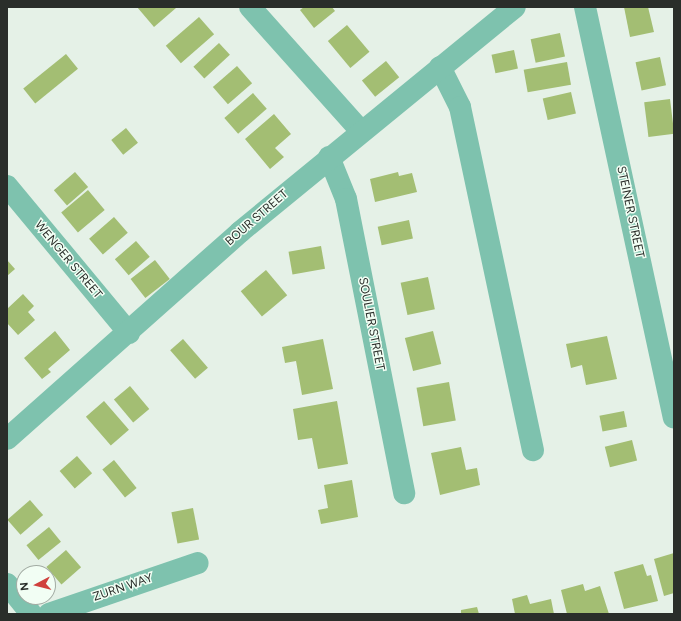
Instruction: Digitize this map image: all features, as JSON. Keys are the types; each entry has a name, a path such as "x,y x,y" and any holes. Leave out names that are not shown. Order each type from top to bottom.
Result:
{"street":[{"path":"250,7 360,130"},
{"name":"BOUR STREET","path":"7,440 360,130 515,7"},
{"name":"STEINER STREET","path":"585,7 674,417"},
{"path":"440,67 460,107 533,450"},
{"name":"SOULIER STREET","path":"329,157 346,199 404,493"},
{"name":"WENGER STREET","path":"7,186 129,333"},
{"name":"ZURN WAY","path":"49,614 198,563"},
{"path":"7,584 31,614"}],"building":[{"path":"137,7 175,7 176,8 154,27"},
{"path":"304,7 332,7 335,11 314,28 300,10"},
{"path":"624,7 648,7 654,32 630,37"},
{"path":"199,17 214,34 181,63 166,46"},
{"path":"347,25 369,52 350,68 328,41"},
{"path":"560,33 565,56 536,63 531,39"},
{"path":"219,43 230,55 204,79 193,67"},
{"path":"514,50 518,69 495,73 492,55"},
{"path":"66,54 78,69 35,103 23,89"},
{"path":"660,57 666,85 642,91 636,62"},
{"path":"386,61 399,77 375,97 362,81"},
{"path":"567,62 571,85 528,92 524,70"},
{"path":"237,66 252,83 228,104 213,87"},
{"path":"571,92 576,113 548,120 543,99"},
{"path":"253,93 267,109 238,134 224,118"},
{"path":"670,99 674,134 648,137 644,102"},
{"path":"274,114 291,134 275,148 284,157 270,169 245,139"},
{"path":"126,128 138,143 123,155 111,140"},
{"path":"75,172 88,187 67,205 54,190"},
{"path":"398,172 399,176 412,173 417,192 375,202 370,179"},
{"path":"88,190 105,210 78,232 61,212"},
{"path":"114,217 128,233 103,254 89,239"},
{"path":"409,220 413,239 382,245 378,227"},
{"path":"136,241 150,257 129,275 115,259"},
{"path":"321,246 325,269 292,274 289,252"},
{"path":"7,260 15,269 7,276"},
{"path":"155,260 170,279 145,298 131,279"},
{"path":"266,270 287,295 262,316 241,291"},
{"path":"428,277 435,309 407,315 401,283"},
{"path":"23,294 34,306 28,312 35,320 18,335 7,323 7,309"},
{"path":"55,331 70,350 48,369 51,372 42,379 24,358"},
{"path":"433,331 441,364 413,371 405,338"},
{"path":"607,336 617,379 586,385 582,365 571,368 566,344"},
{"path":"183,339 208,368 195,379 170,350"},
{"path":"323,339 333,389 302,395 296,361 285,363 282,347"},
{"path":"449,382 456,420 423,426 417,388"},
{"path":"130,386 149,409 133,422 114,399"},
{"path":"104,401 129,430 111,445 86,417"},
{"path":"337,401 348,464 318,469 312,438 298,440 293,409"},
{"path":"624,411 627,427 603,431 599,416"},
{"path":"632,440 637,460 610,467 605,447"},
{"path":"461,447 466,470 477,468 480,485 440,495 431,453"},
{"path":"77,456 92,473 75,488 60,471"},
{"path":"114,460 137,488 125,497 102,469"},
{"path":"352,480 358,517 321,524 318,510 328,508 324,485"},
{"path":"30,500 43,515 20,535 7,520"},
{"path":"193,508 199,539 178,544 171,512"},
{"path":"49,527 61,542 38,560 26,545"},
{"path":"66,550 81,567 61,584 56,578 56,565 49,565"},
{"path":"674,553 674,593 664,596 654,559"},
{"path":"643,564 647,576 651,575 658,601 624,609 614,572"},
{"path":"583,584 585,591 600,586 609,614 567,614 561,590"},
{"path":"527,595 530,604 551,599 554,614 515,614 512,599"},
{"path":"477,607 479,614 461,614 461,610"}]}
